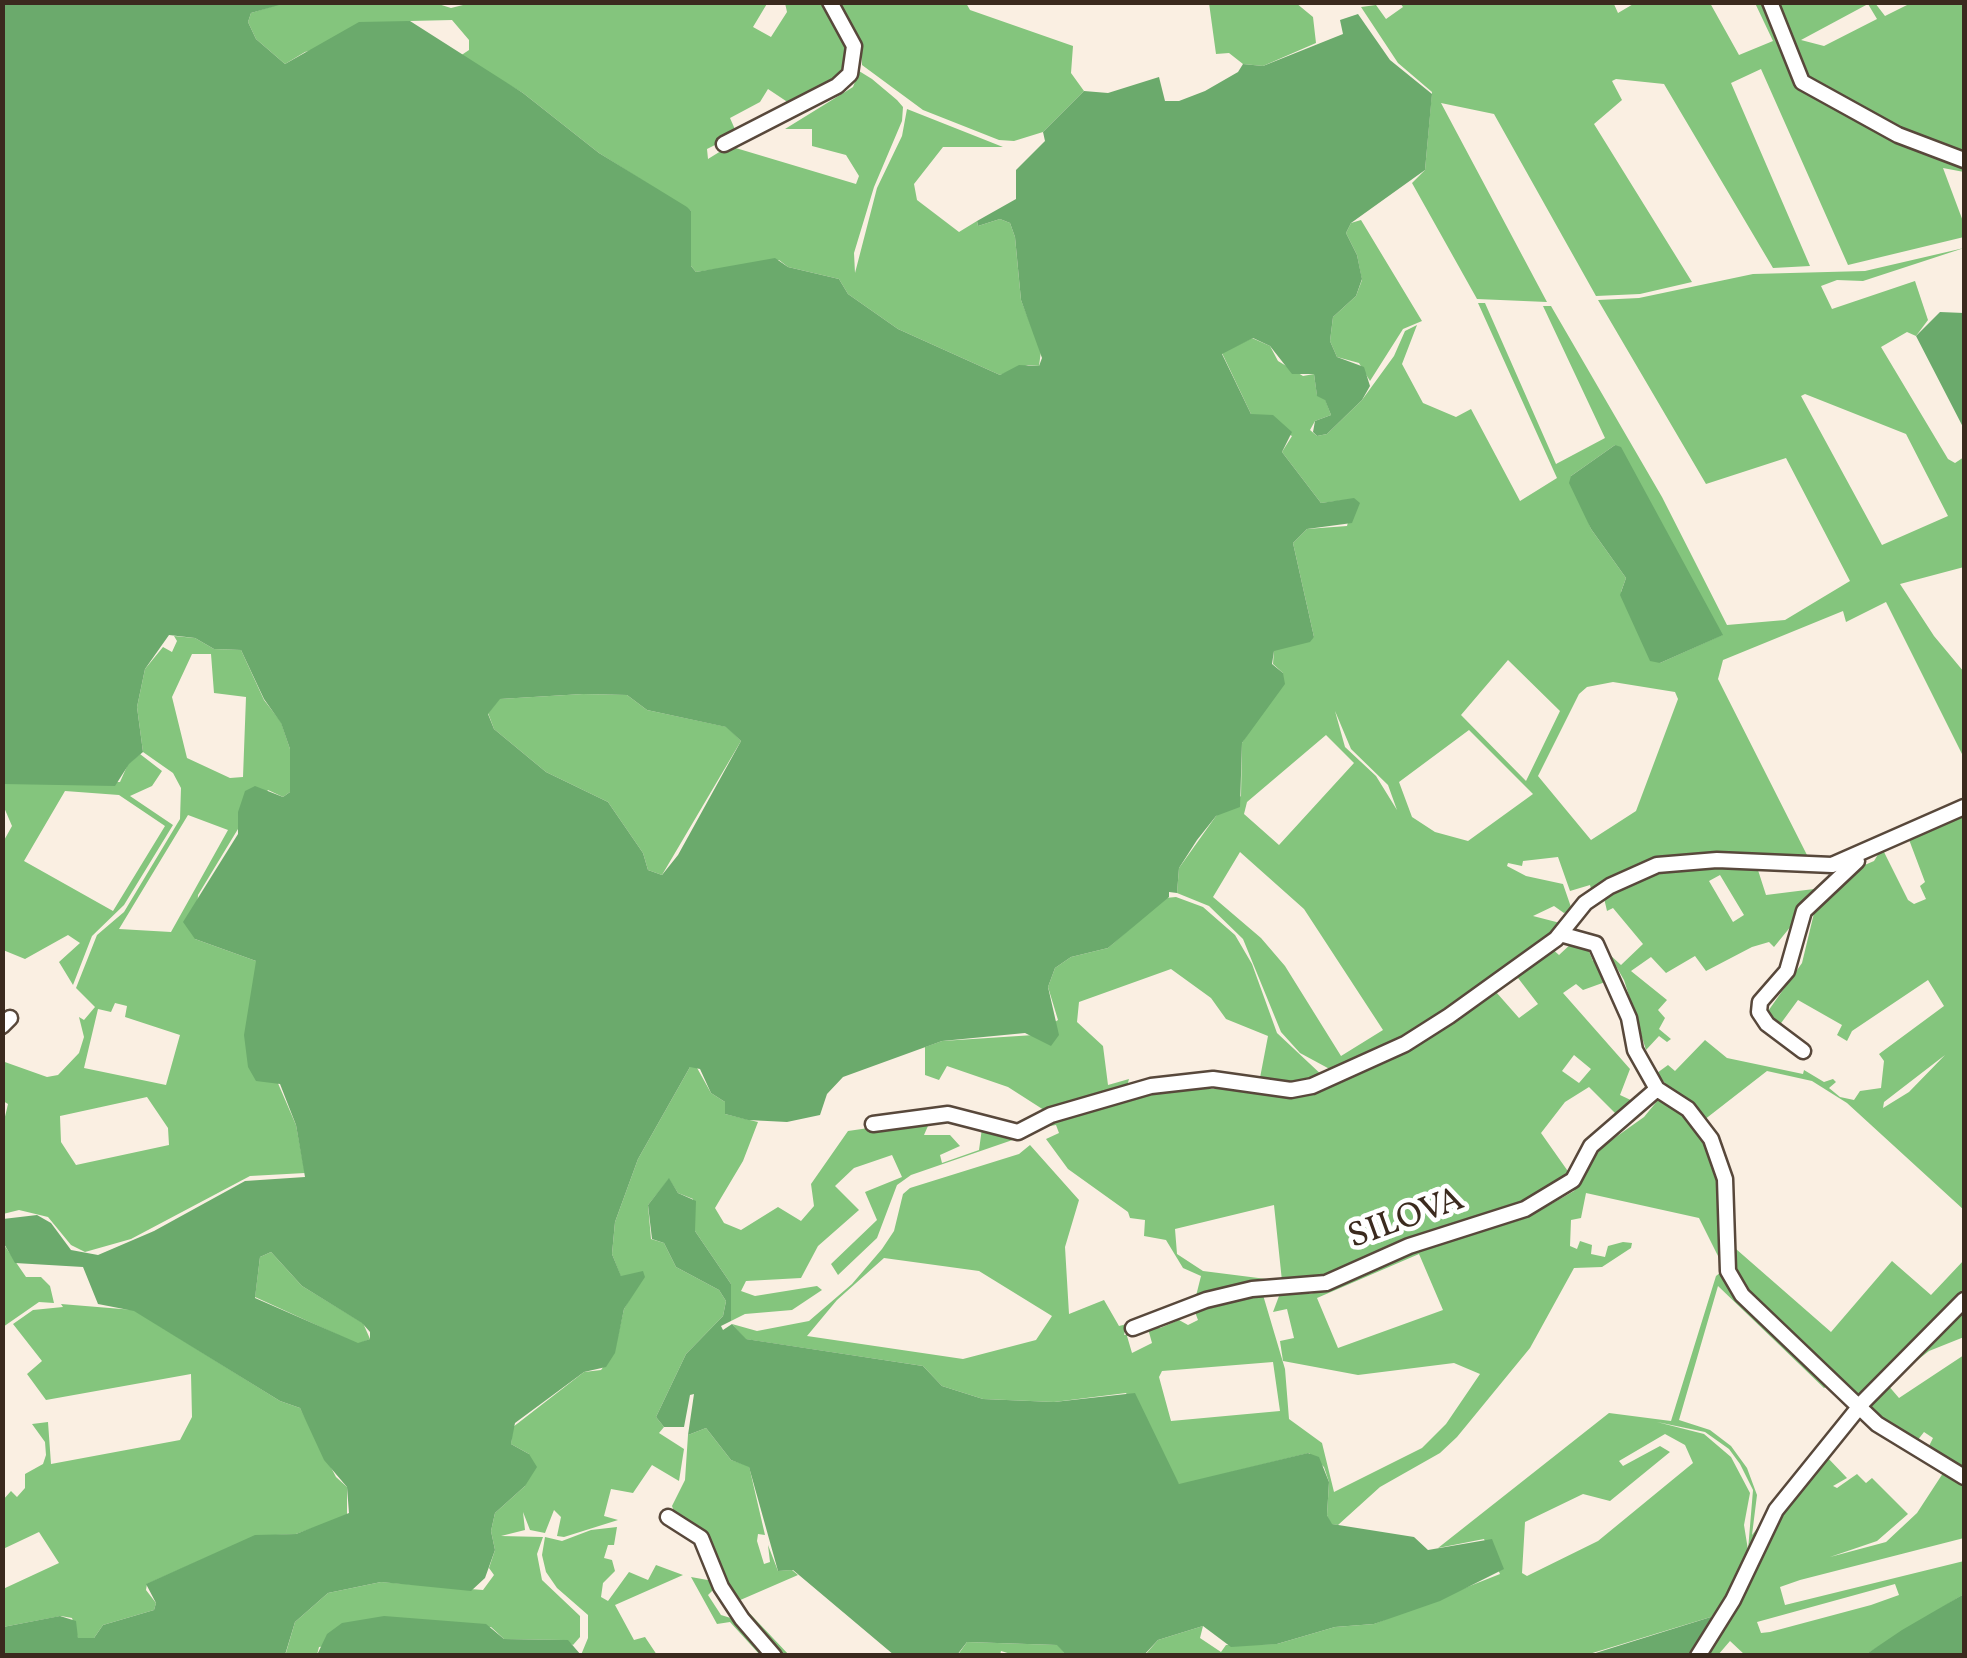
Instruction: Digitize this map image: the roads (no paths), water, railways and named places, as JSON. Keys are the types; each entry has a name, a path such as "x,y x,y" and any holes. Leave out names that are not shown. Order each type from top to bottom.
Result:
{"street":[{"path":"724,144 836,86 850,74 854,46 830,2"},
{"path":"1770,2 1802,82 1898,136 1964,160"},
{"path":"874,1124 948,1114 1018,1132 1051,1114 1101,1104 1151,1086 1213,1079 1290,1090 1312,1086 1404,1044 1560,934 1585,903 1610,886 1656,865 1717,860 1832,865 1865,854 1964,807"},
{"path":"1804,1051 1767,1024 1759,1012 1760,1002 1786,971 1804,911 1865,854"},
{"path":"1560,934 1596,944 1629,1018 1635,1050 1657,1089 1688,1109 1711,1139 1725,1180 1728,1271 1742,1296 1877,1424 1964,1477"},
{"name":"SILOVA","path":"1133,1328 1206,1300 1252,1289 1326,1283 1409,1246 1525,1209 1573,1180 1591,1146 1657,1089"},
{"path":"1698,1656 1733,1600 1776,1510 1860,1406 1964,1300"},
{"path":"668,1516 701,1538 721,1587 774,1656"}]}
